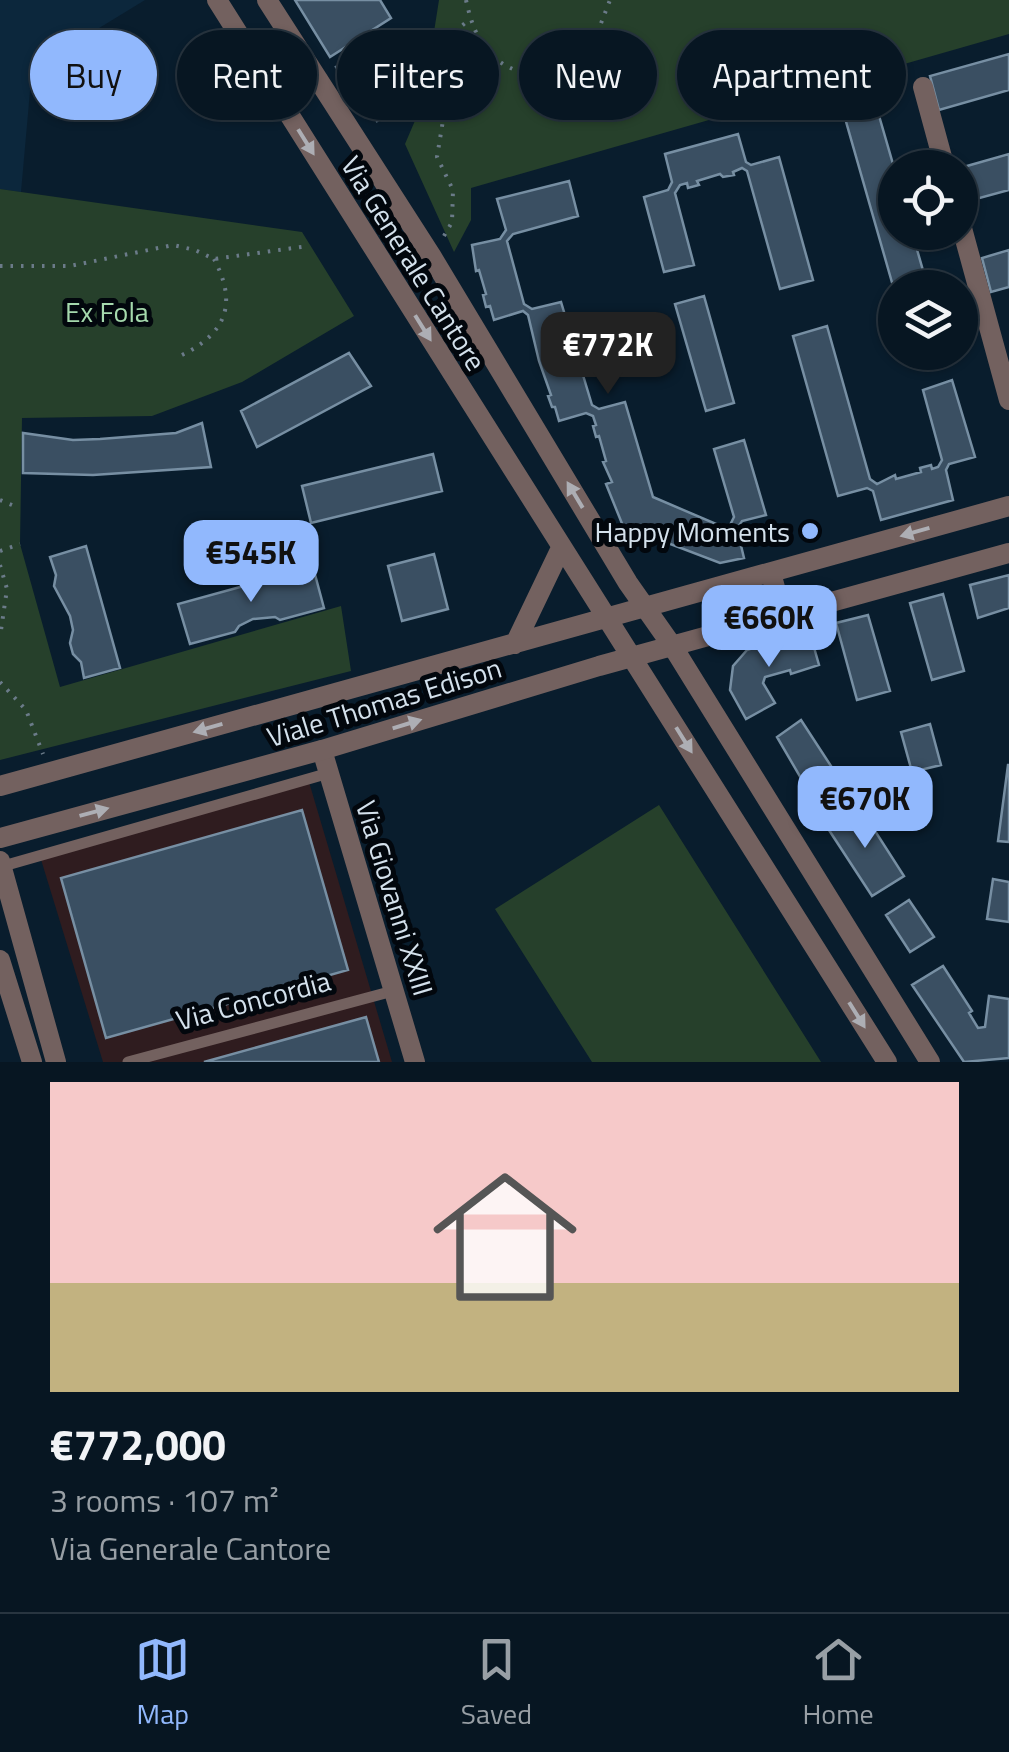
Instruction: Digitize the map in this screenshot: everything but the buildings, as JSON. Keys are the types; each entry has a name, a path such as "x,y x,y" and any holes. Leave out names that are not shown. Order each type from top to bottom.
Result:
{"street":[{"name":"Via Generale Cantore","path":"217,0 887,1062"},
{"name":"Via Generale Cantore","path":"267,0 432,257 644,608 673,647 930,1062"},
{"path":"923,87 941,150"},
{"path":"968,250 1009,400"},
{"name":"Viale Thomas Edison","path":"0,786 1009,506"},
{"path":"515,644 561,548"},
{"name":"Viale Thomas Edison","path":"0,838 1009,553"},
{"path":"771,573 782,617"},
{"name":"Via Giovanni XXIII","path":"322,750 416,1062"},
{"path":"1,865 56,1062"},
{"path":"0,960 32,1062"}],"lane":[{"path":"1,865 329,773"},
{"name":"Via Concordia","path":"128,1062 393,992"}],"path":[{"path":"466,0 470,19 486,52 518,74 562,82 590,52 610,0"},
{"path":"432,257 452,222 453,190 437,157 458,28 470,19"},
{"path":"0,266 70,266 173,245 214,259 308,246"},
{"path":"182,355 207,342 228,303 225,279 214,259"},
{"path":"0,500 12,505"},
{"path":"0,550 20,544"},
{"path":"0,564 7,588 0,637"},
{"path":"0,682 26,710 42,749 46,773"}],"shaded area":[{"path":"0,0 145,0 96,30 30,30 30,91 21,192 0,189"},
{"path":"309,782 392,1062 103,1062 39,853"}],"green space":[{"path":"439,0 1009,0 1009,34 906,63 906,30 677,30 677,120 709,120 471,188 471,220 454,252 405,144 415,120 499,120 499,30 434,30"},
{"name":"Ex Fola","path":"0,189 302,232 354,316 242,382 152,416 22,418 20,544 60,687 341,606 351,671 0,760"},
{"path":"659,805 821,1062 592,1062 495,909"}],"place":[{"name":"Happy Moments","path":"810,531"}]}
